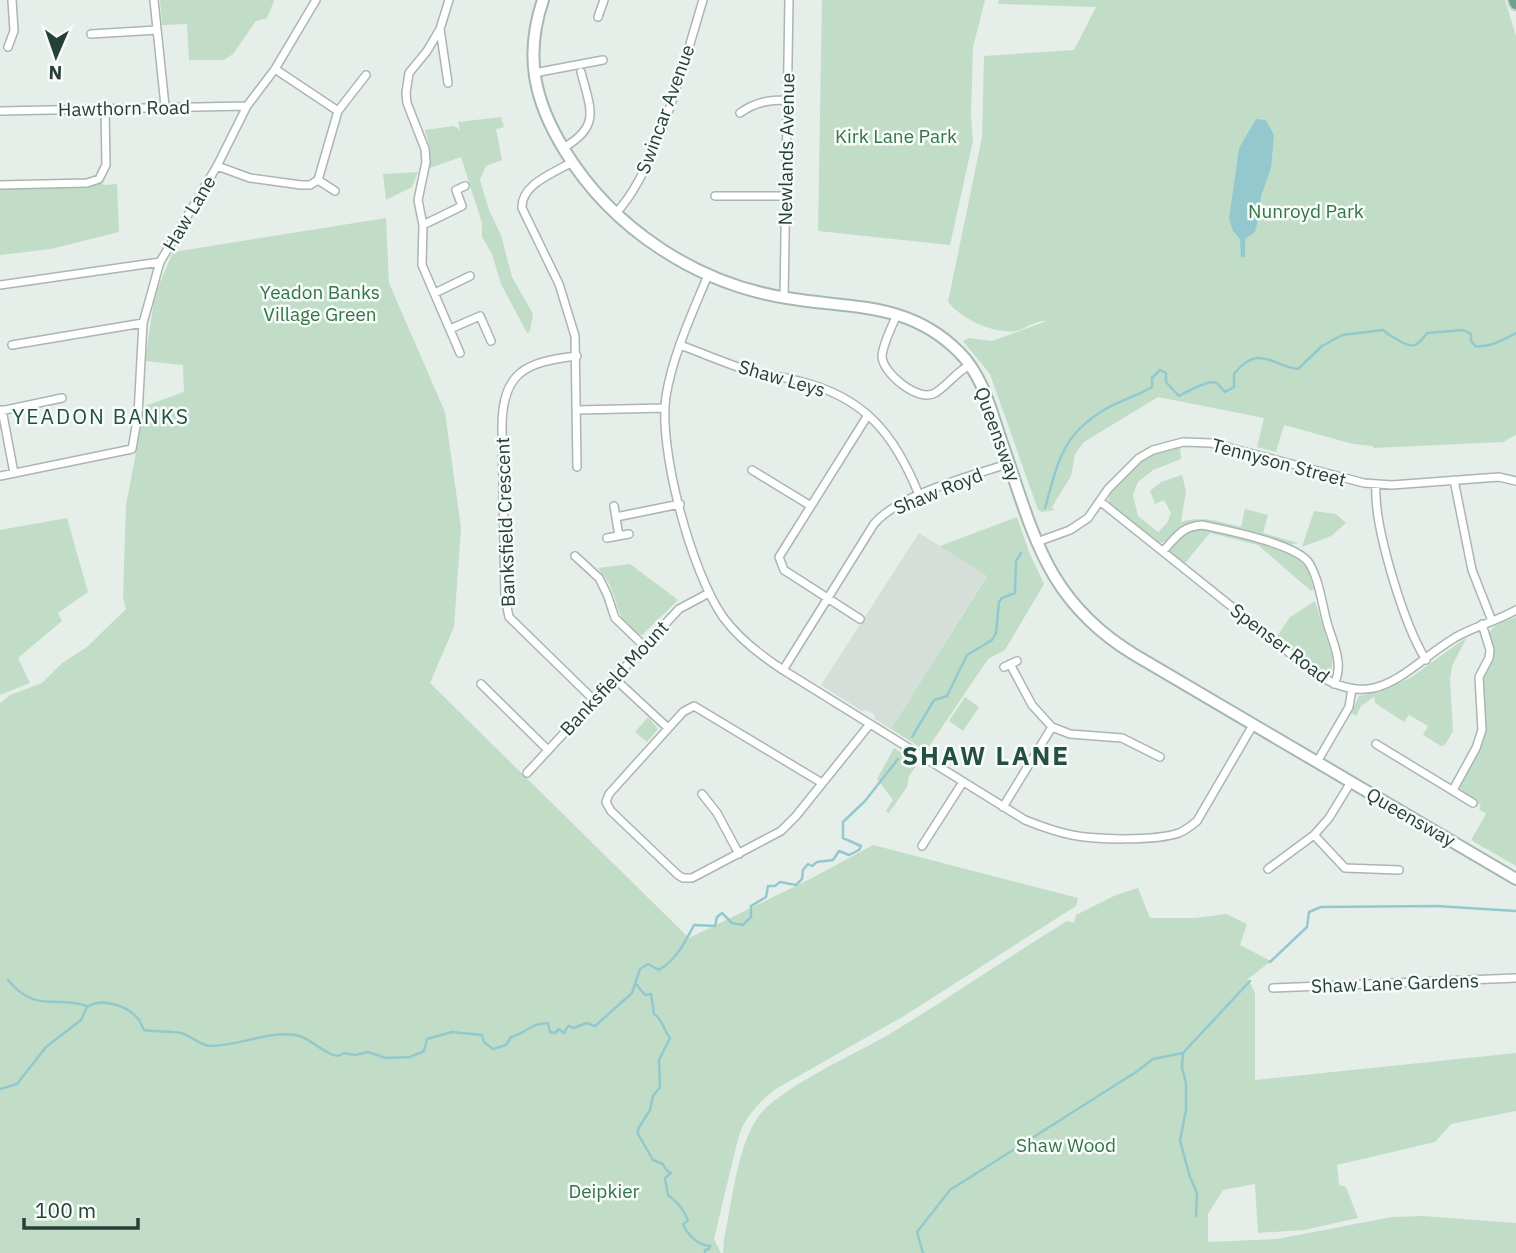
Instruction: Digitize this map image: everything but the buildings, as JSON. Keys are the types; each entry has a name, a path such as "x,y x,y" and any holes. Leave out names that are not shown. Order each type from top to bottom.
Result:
{"street":[{"path":"8,47 15,31 12,0"},
{"path":"154,0 165,106"},
{"name":"Haw Lane","path":"14,473 132,449 138,415 143,323 160,262 217,166 247,106 275,69 316,0"},
{"path":"449,0 440,29 428,51 409,74 407,103 425,149 426,162 418,191 423,225 422,265 460,353"},
{"name":"Queensway","path":"542,0 532,40 534,73 543,108 572,162 616,213 655,245 708,275 732,285 784,298 856,305 897,314 941,337 970,365 983,389 1037,542 1059,586 1094,627 1117,644 1516,879"},
{"path":"598,17 604,0"},
{"name":"Swincar Avenue","path":"616,213 636,187 657,137 704,0"},
{"name":"Newlands Avenue","path":"784,298 789,0"},
{"path":"440,29 448,83"},
{"path":"91,34 157,30"},
{"path":"534,73 603,60"},
{"path":"275,69 338,111"},
{"path":"563,148 580,137 589,127 590,110 581,72"},
{"path":"217,166 250,178 310,185 318,180 338,111 366,75"},
{"path":"740,113 767,100 787,100"},
{"name":"Hawthorn Road","path":"0,111 247,106"},
{"path":"0,185 87,183 99,179 106,165 105,108"},
{"path":"572,162 525,192 522,208 559,284 570,316 577,356 577,467"},
{"path":"318,180 335,191"},
{"path":"423,225 462,206 456,190 465,186"},
{"path":"715,196 785,197"},
{"path":"0,285 160,262"},
{"path":"435,293 470,275"},
{"path":"708,275 671,374 665,408 666,446 698,566 724,619 740,637 783,670 1003,807 1043,827 1080,837 1120,838 1179,833 1197,821 1253,725"},
{"path":"897,314 883,352 883,361 887,369 912,391 925,396 934,394 961,369 970,365"},
{"path":"450,328 480,316 491,341"},
{"path":"12,345 143,323"},
{"name":"Shaw Leys","path":"680,345 757,373 819,387 841,397 868,415 898,449 919,495"},
{"name":"Banksfield Crescent","path":"577,356 535,363 516,378 504,400 502,428 505,597 509,617 594,700"},
{"path":"0,476 14,473 1,411 62,398"},
{"path":"577,410 665,408"},
{"path":"860,619 784,569 779,557 868,415"},
{"name":"Tennyson Street","path":"1037,542 1070,530 1088,518 1116,480 1139,458 1164,446 1190,441 1211,443 1336,477 1376,484 1499,477 1516,481"},
{"name":"Shaw Royd","path":"783,670 881,516 919,495 1010,463"},
{"path":"752,470 811,506"},
{"path":"1454,480 1472,570 1492,621"},
{"path":"1376,484 1378,512 1398,593 1411,633 1426,660"},
{"name":"Spenser Road","path":"1101,502 1312,671 1334,684 1352,688 1382,686 1426,660 1454,639 1516,610"},
{"path":"616,517 680,504"},
{"path":"614,506 619,536"},
{"path":"1163,551 1179,533 1190,526 1202,525 1286,547 1299,553 1312,570 1336,652 1339,668 1334,684"},
{"path":"607,538 629,534"},
{"path":"575,556 599,578 615,618 643,646"},
{"name":"Banksfield Mount","path":"527,773 679,609 709,593"},
{"path":"1453,790 1476,748 1482,730 1479,677 1490,650 1482,624"},
{"path":"1010,664 1038,714 1052,727 1070,734 1122,738 1160,757"},
{"path":"614,678 668,728"},
{"path":"481,684 548,750"},
{"path":"1317,762 1349,707 1352,688"},
{"path":"822,783 698,707 686,709 609,794 606,802 608,807 683,878 698,876 781,831 796,816 870,724"},
{"path":"1003,807 1052,727"},
{"path":"1376,744 1473,803"},
{"path":"922,846 963,782"},
{"path":"1268,869 1314,835 1329,818 1351,782"},
{"path":"702,794 717,813 739,854"},
{"path":"1314,835 1345,868 1399,870"},
{"name":"Shaw Lane Gardens","path":"1273,988 1516,978"}],"shaded area":[{"path":"919,533 987,575 891,729 875,719 874,714 867,710 862,711 821,685"}],"green space":[{"path":"160,0 274,1 267,18 256,21 233,54 224,60 189,60 187,24 162,25"},
{"name":"Kirk Lane Park","path":"822,0 985,0 973,47 973,141 950,245 818,231"},
{"name":"Nunroyd Park","path":"999,0 1505,0 1516,36 1516,435 1503,442 1373,448 1284,425 1276,452 1257,447 1264,418 1158,397 1084,442 1075,454 1071,476 1052,507 1054,510 1038,510 990,374 963,341 969,338 992,341 1047,321 1036,322 1011,332 991,329 962,315 948,302 982,137 984,56 1074,50 1096,7 998,4"},
{"path":"501,117 504,127 496,129 502,160 486,166 480,180 489,210 501,235 512,277 533,314 530,331 527,333 501,284 492,254 482,237 482,223 461,157 430,168 430,149 425,130 454,126 460,130 458,122"},
{"path":"418,172 412,187 386,200 383,174"},
{"path":"99,179 104,185 117,184 119,232 51,249 0,255 0,188"},
{"path":"386,218 389,283 445,412 461,528 454,627 430,683 689,938 873,845 1078,898 1076,906 904,1016 774,1090 762,1101 746,1120 739,1135 714,1239 721,1253 0,1253 0,703 10,695 42,683 62,663 87,647 126,609 123,598 126,505 145,406 184,392 183,365 145,361 155,294 173,252"},
{"path":"1180,445 1181,459 1153,470 1138,482 1133,495 1138,516 1158,532 1167,523 1171,513 1164,500 1155,504 1150,491 1161,482 1182,475 1186,491 1181,522 1204,519 1241,527 1245,509 1268,515 1263,533 1299,543 1289,545 1226,527 1193,523 1165,541 1155,543 1109,503 1113,490 1138,463 1153,454"},
{"path":"1314,511 1336,514 1346,523 1331,536 1302,547"},
{"path":"1017,517 1044,584 1005,650 988,659 926,751 891,729 987,576 940,546"},
{"path":"67,518 88,592 58,613 62,621 18,658 30,683 0,695 0,530"},
{"path":"1204,528 1292,553 1306,566 1314,589 1311,591 1258,545 1210,533 1185,563 1181,563 1170,553 1170,547 1181,537 1193,530"},
{"path":"630,564 678,600 642,635 634,632 624,622 610,585 598,568"},
{"path":"1315,601 1333,659 1331,672 1326,676 1289,648 1288,642 1276,638 1290,617"},
{"path":"1516,617 1516,866 1471,840 1486,814 1479,809 1481,805 1467,797 1458,785 1481,746 1484,731 1483,678 1491,660 1490,631 1496,625"},
{"path":"1467,637 1452,666 1450,679 1453,731 1445,745 1441,746 1423,735 1428,726 1409,715 1404,722 1375,703 1374,697 1361,706 1356,716 1351,713 1359,696 1379,692 1410,678"},
{"path":"965,697 979,707 963,731 949,721"},
{"path":"648,717 658,729 647,742 635,732"},
{"path":"894,748 918,763 909,776 907,787 889,813 886,811 893,800 877,779"},
{"name":"Shaw Wood","path":"1138,888 1150,918 1195,918 1226,914 1247,924 1240,945 1271,961 1248,979 1255,993 1255,1080 1516,1053 1516,1111 1451,1124 1435,1142 1337,1165 1339,1185 1346,1187 1358,1218 1304,1230 1258,1233 1255,1184 1223,1190 1208,1214 1208,1242 1277,1239 1392,1217 1422,1216 1516,1223 1516,1253 723,1253 740,1159 751,1129 768,1106 800,1083 911,1021 1067,921 1074,923 1076,915 1116,895"}],"water":[{"path":"1256,119 1266,120 1274,135 1271,168 1261,196 1255,232 1245,239 1245,257 1241,257 1240,239 1233,231 1229,219 1239,148"}],"waterway":[{"path":"1045,508 1059,461 1065,448 1082,426 1111,406 1152,387 1152,378 1160,370 1166,373 1166,382 1179,396 1198,386 1214,382 1225,392 1234,387 1234,374 1251,360 1266,359 1298,369 1322,346 1342,335 1383,330 1403,343 1414,345 1427,333 1463,330 1471,334 1471,341 1475,346 1486,346 1516,333"},
{"path":"912,737 934,700 947,696 967,655 992,640 996,633 999,602 1015,593 1016,561 1021,553"},
{"path":"0,1089 17,1084 46,1047 81,1020 87,1007 100,1003 115,1004 129,1011 139,1020 144,1030 181,1033 210,1046 285,1034 307,1039 338,1056 344,1053 355,1055 368,1052 386,1058 410,1057 424,1051 427,1039 452,1032 482,1035 484,1042 493,1049 506,1045 511,1037 541,1024 548,1023 550,1032 555,1033 559,1029 564,1033 568,1026 574,1028 586,1023 595,1026 632,993 640,969 648,964 659,970 671,961 694,925 715,926 717,917 722,913 732,923 743,925 751,917 751,906 766,897 768,886 775,886 780,882 796,885 802,879 803,870 808,864 812,866 817,862 833,860 839,851 849,855 859,850 861,846 843,838 843,822 865,801 898,759"},
{"path":"1270,962 1307,927 1309,912 1321,907 1436,906 1516,911"},
{"path":"8,980 28,997 37,1000 87,1006"},
{"path":"1196,1216 1197,1193 1180,1141 1186,1110 1183,1053 1250,981"},
{"path":"636,984 645,995 651,994 654,1014 670,1038 659,1060 660,1087 653,1096 650,1110 638,1129 638,1134 653,1160 663,1164 671,1173 665,1178 668,1195 685,1213 688,1221 683,1224 690,1235 710,1246 705,1253"},
{"path":"923,1253 917,1232 950,1190 1153,1059 1183,1053"}],"district":[{"name":"YEADON BANKS","path":"101,417"},
{"name":"SHAW LANE","path":"986,756"}],"park label":[{"name":"Yeadon Banks Village Green","path":"320,303"},
{"name":"Deipkier","path":"604,1191"}]}
